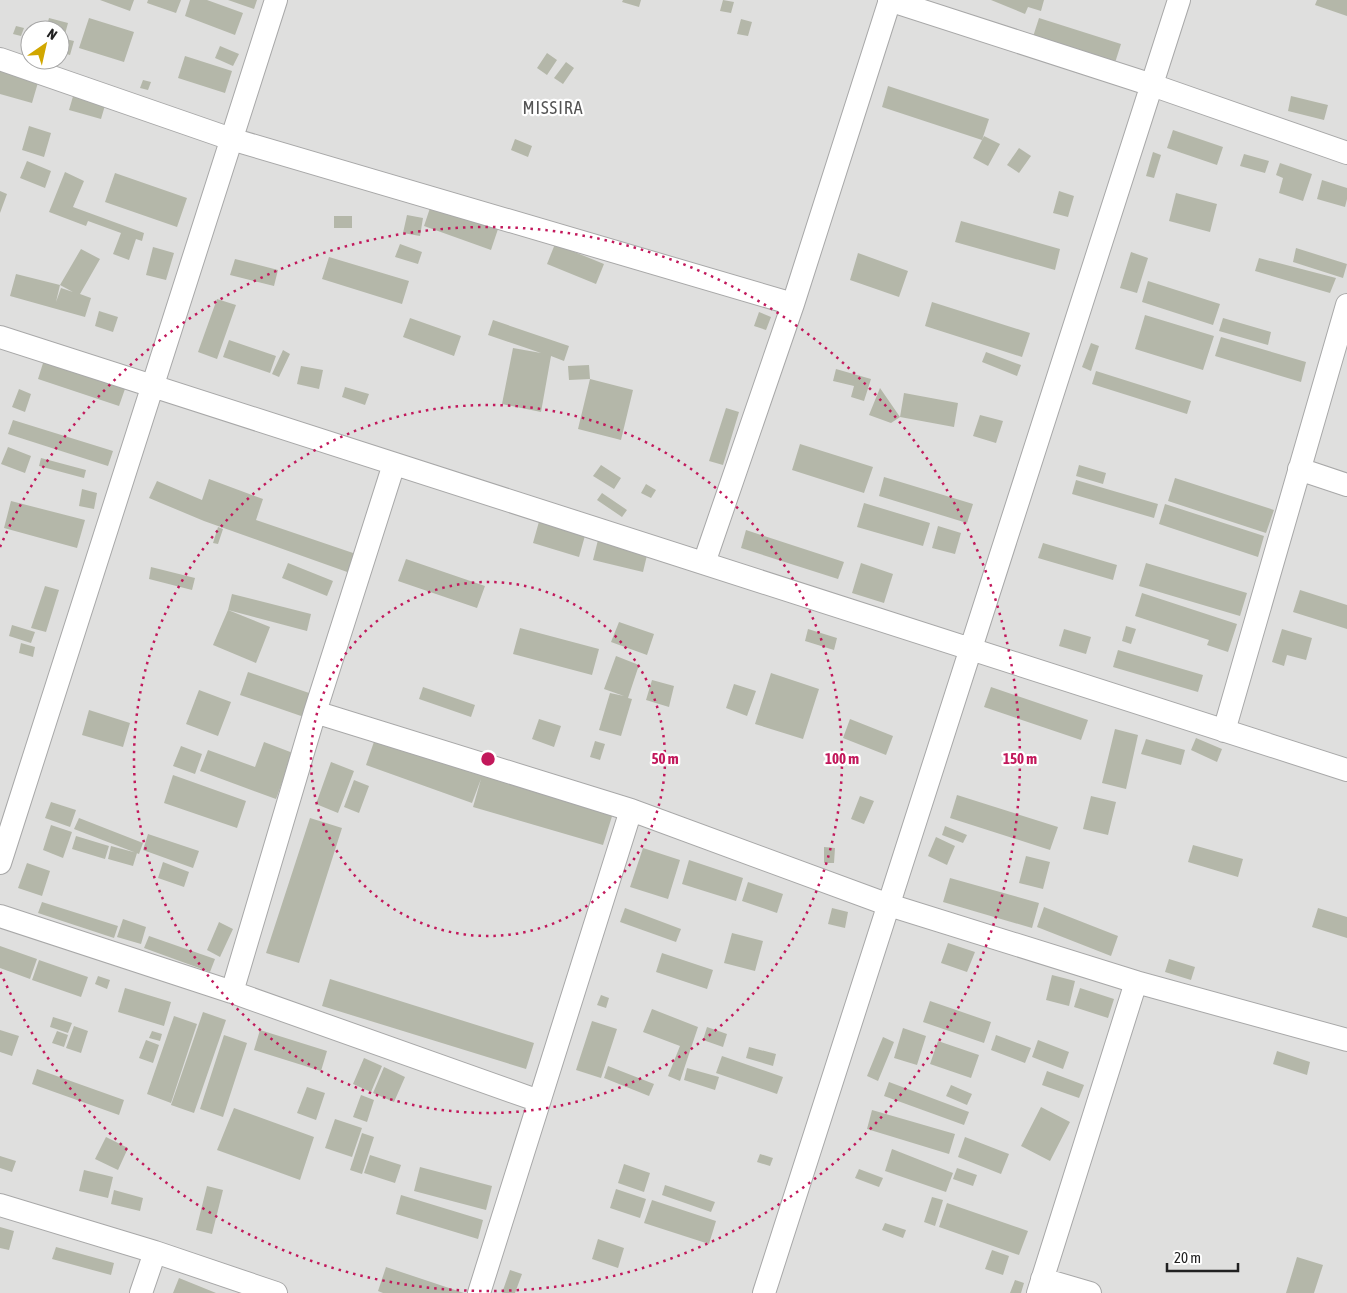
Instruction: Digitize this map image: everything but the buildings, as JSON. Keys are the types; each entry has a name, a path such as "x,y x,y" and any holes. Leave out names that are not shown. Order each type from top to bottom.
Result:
{"street":[{"path":"0,863 276,0"},
{"path":"704,564 792,304 889,0 1152,85 1347,153"},
{"path":"764,1293 1179,0"},
{"path":"0,59 231,139 792,304"},
{"path":"1224,731 1347,305"},
{"path":"0,337 1347,770"},
{"path":"232,992 315,712 394,464"},
{"path":"1299,469 1347,485"},
{"path":"315,712 630,810 890,905 1136,982 1347,1040"},
{"path":"479,1293 630,810"},
{"path":"0,916 232,992 539,1101"},
{"path":"1090,1293 1040,1286 1136,982"},
{"path":"0,1205 155,1252 276,1293"},
{"path":"141,1293 155,1252"}],"shaded area":[{"path":"0,0 1347,0 1347,1293 0,1293"}],"district":[{"name":"MISSIRA","path":"553,108"}]}
